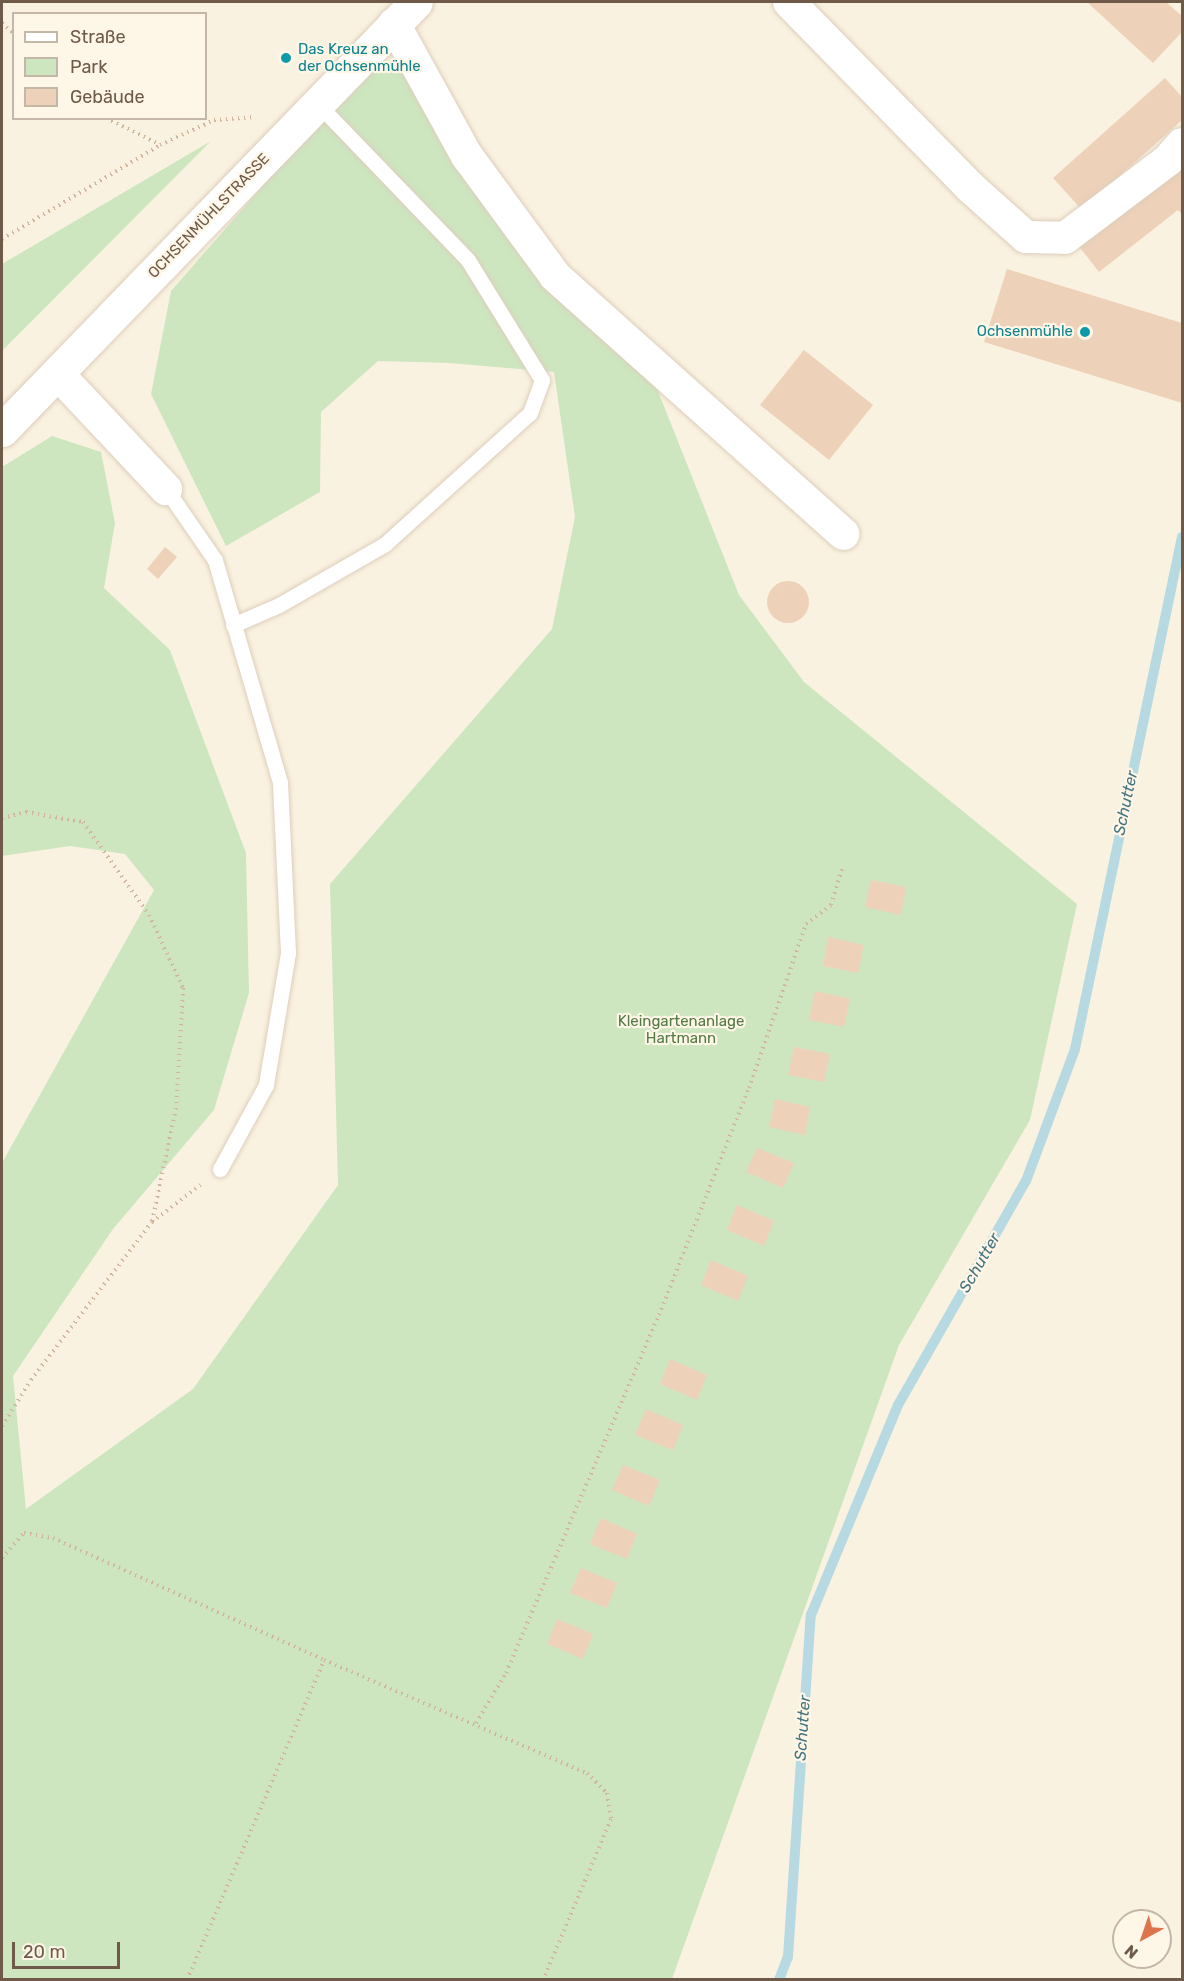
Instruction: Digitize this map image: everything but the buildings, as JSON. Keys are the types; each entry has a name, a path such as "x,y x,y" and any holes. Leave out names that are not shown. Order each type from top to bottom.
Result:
{"street":[{"path":"789,2 970,187 1026,237 1065,238 1168,160 1182,144"},
{"path":"405,13 467,156 555,276 844,534"},
{"name":"OCHSENMÜHLSTRASSE","path":"2,430 405,13"},
{"path":"58,374 166,489"}],"lane":[{"path":"233,626 279,605 385,544 530,413 542,380 468,260 317,103"},
{"path":"166,489 215,560 280,783 288,952 266,1085 220,1169"}],"path":[{"path":"2,239 160,144 214,120 257,117 288,134"},
{"path":"110,120 160,144"},
{"path":"2,818 26,812 83,822 149,915 183,988 176,1108 152,1222"},
{"path":"476,1723 506,1673 658,1314 749,1088 806,924 831,905 842,868"},
{"path":"2,1426 31,1380 152,1222 220,1169"},
{"path":"2,1558 24,1533 53,1538 324,1660 476,1723 587,1773 607,1793 611,1819 543,1980"},
{"path":"187,1980 324,1660"}],"green space":[{"name":"Kleingartenanlage Hartmann","path":"401,58 650,371 739,595 804,682 1077,904 1030,1120 899,1345 672,1979 2,1979 2,1163 154,890 125,854 70,846 2,856 2,467 52,436 101,452 115,523 104,588 170,650 246,853 249,993 214,1110 113,1229 13,1376 26,1509 193,1389 338,1185 330,884 552,629 575,517 554,372 450,363 378,361 321,412 320,492 226,546 151,394 171,291 357,78"},
{"path":"211,141 2,351 2,264"}],"waterway":[{"name":"Schutter","path":"779,1980 788,1957 811,1615 898,1405 1026,1181 1075,1049 1182,537"}],"place":[{"name":"Das Kreuz an der Ochsenmühle","path":"286,58"},
{"name":"Ochsenmühle","path":"1085,332"}]}
